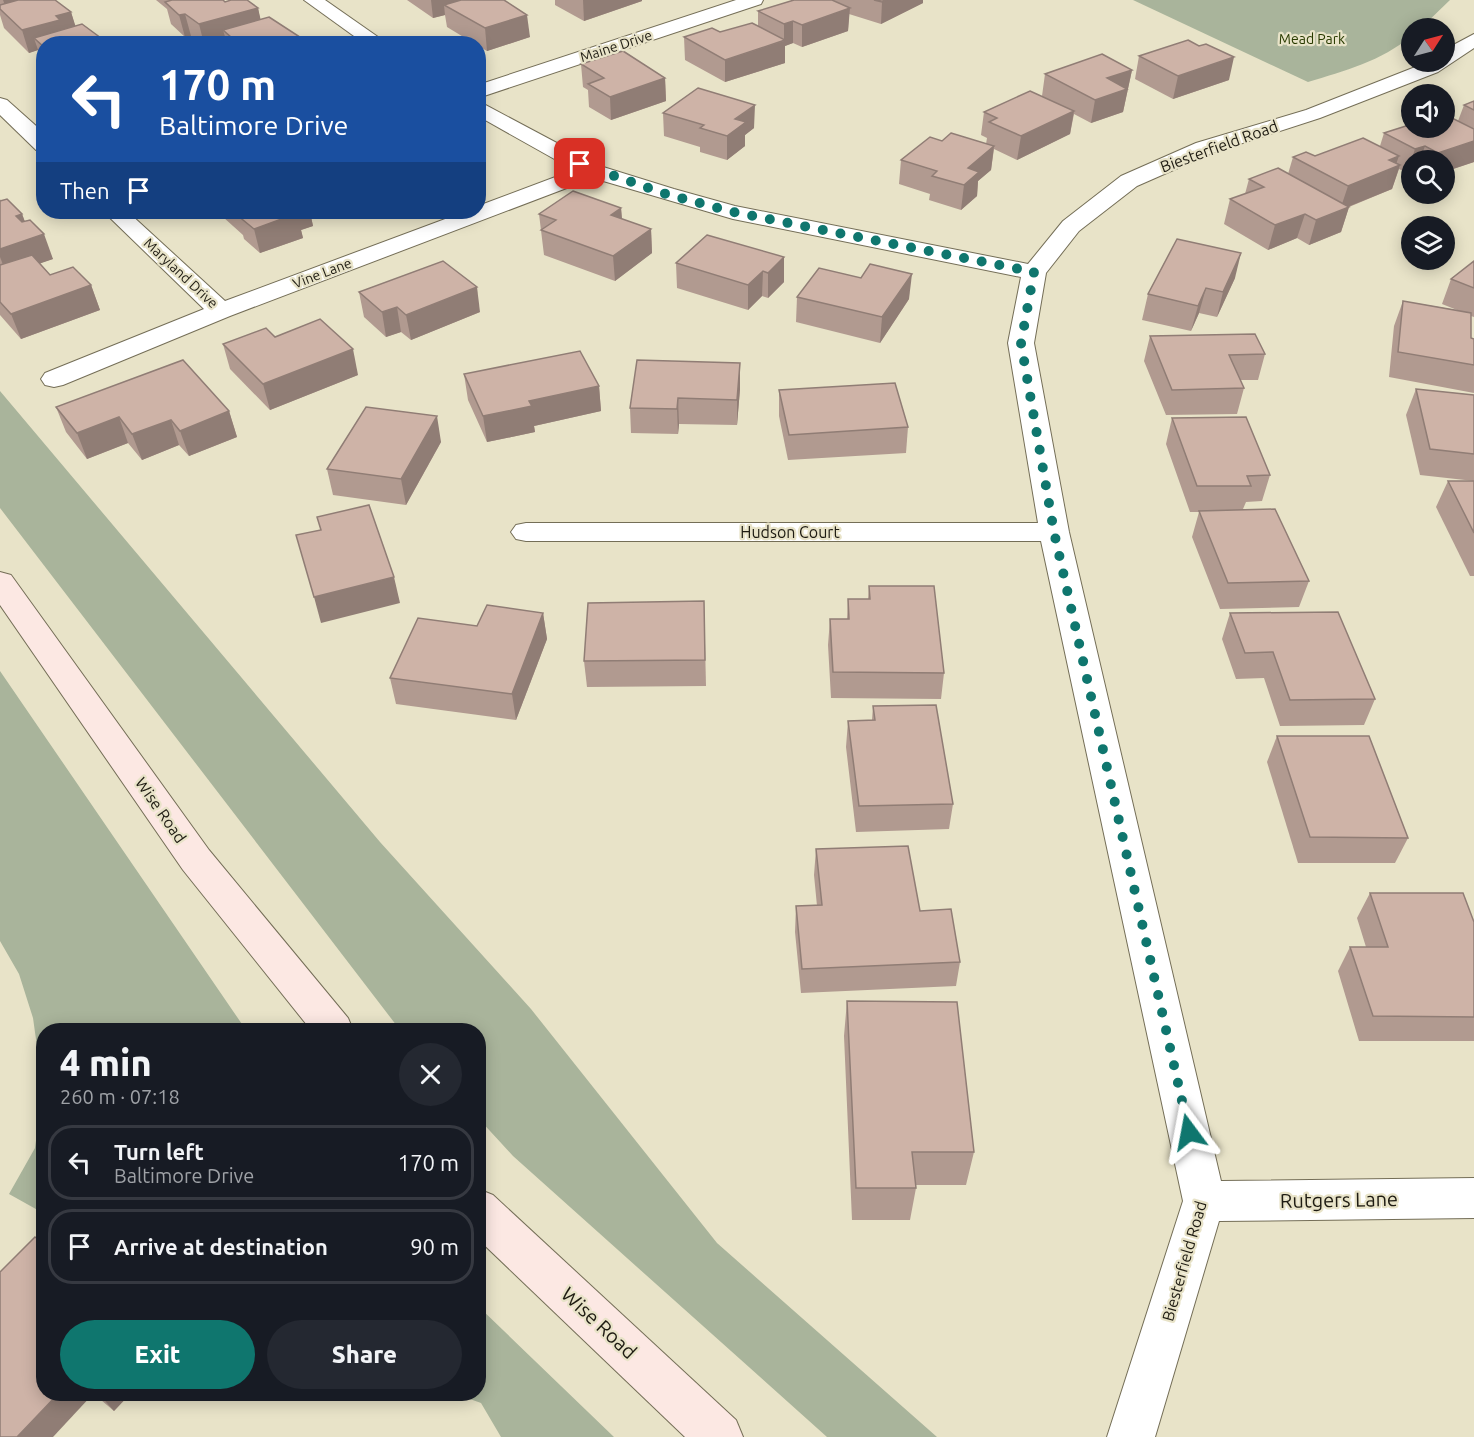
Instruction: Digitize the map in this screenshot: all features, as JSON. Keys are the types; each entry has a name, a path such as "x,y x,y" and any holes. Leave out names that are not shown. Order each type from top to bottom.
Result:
{"street":[{"path":"313,0 367,36"},
{"name":"Maine Drive","path":"486,89 754,0"},
{"name":"Biesterfield Road","path":"1455,52 1474,40"},
{"name":"Biesterfield Road","path":"1131,1437 1204,1201 1054,532 1021,343 1034,272 1071,226 1129,181 1204,148 1313,114 1423,72"},
{"path":"0,104 36,138"},
{"path":"486,112 592,171 733,212 1034,272"},
{"name":"Vine Lane","path":"486,211 592,171"},
{"name":"Maryland Drive","path":"122,219 221,311"},
{"name":"Vine Lane","path":"54,379 221,311 465,219"},
{"name":"Hudson Court","path":"526,532 1054,532"},
{"name":"Wise Road","path":"0,582 196,860 328,1023"},
{"name":"Rutgers Lane","path":"1204,1201 1474,1198"},
{"name":"Wise Road","path":"486,1217 719,1437"}],"green space":[{"name":"Mead Park","path":"1133,0 1450,0 1431,18 1401,18 1401,44 1388,52 1362,64 1308,82"},
{"path":"0,391 380,842 531,1009 717,1243 937,1437 827,1437 513,1156 486,1127 486,1023 395,1023 0,508"},
{"path":"0,671 241,1023 36,1023 36,1039 33,1018 19,974 0,941"},
{"path":"36,1141 36,1209 9,1194 35,1148"},
{"path":"486,1314 614,1437 501,1437 481,1403 475,1401 486,1401"}],"building":[{"path":"18,0 55,0 71,12 56,16 60,20 22,30 0,9 0,5"},
{"path":"223,0 225,2 247,0 258,8 199,24 185,14 179,15 165,2"},
{"path":"461,0 504,0 527,15 485,28 444,5"},
{"path":"794,0 832,0 850,8 802,25 793,21 784,24 758,11"},
{"path":"269,17 298,36 230,36 223,30"},
{"path":"752,23 785,40 725,60 684,37 712,28 720,32"},
{"path":"82,24 98,36 41,36"},
{"path":"1188,40 1199,46 1206,44 1234,57 1178,76 1139,56"},
{"path":"623,51 665,78 610,97 588,84 604,78 581,64"},
{"path":"1102,54 1132,70 1107,78 1127,89 1095,100 1045,74"},
{"path":"698,88 755,105 735,119 746,122 727,136 700,128 704,125 663,113"},
{"path":"1030,91 1074,111 1021,136 989,122 997,118 984,112"},
{"path":"1474,101 1474,110 1464,105"},
{"path":"1455,120 1474,129 1474,141 1447,150 1432,150 1425,146 1415,149 1384,133 1401,128 1401,138 1455,138"},
{"path":"951,133 994,146 968,168 979,172 964,185 932,176 937,171 901,160 930,137 942,141"},
{"path":"1363,138 1399,156 1389,160 1400,165 1348,186 1293,157 1306,152 1315,156"},
{"path":"1278,168 1349,207 1316,220 1305,214 1275,225 1230,199 1264,187 1249,179"},
{"path":"573,191 621,208 611,215 651,229 613,256 541,230 556,220 539,214"},
{"path":"7,199 22,214 16,216 22,222 30,220 44,234 0,249 0,201"},
{"path":"242,219 282,219 254,229"},
{"path":"707,235 784,257 768,273 763,271 748,285 676,263"},
{"path":"1177,239 1241,253 1223,292 1206,288 1198,306 1148,294"},
{"path":"32,255 50,275 73,267 91,285 11,314 0,302 0,265"},
{"path":"443,261 477,287 406,315 397,307 382,312 359,292"},
{"path":"1474,261 1474,288 1451,279"},
{"path":"870,264 912,274 882,317 797,297 819,268 861,278"},
{"path":"1403,301 1471,313 1474,365 1398,352"},
{"path":"320,319 353,349 263,384 223,344 266,328 275,337"},
{"path":"1255,334 1265,354 1229,355 1244,388 1172,390 1150,336"},
{"path":"580,351 599,386 529,401 532,406 483,416 464,374"},
{"path":"183,360 229,411 180,431 171,420 132,434 119,417 77,433 56,407"},
{"path":"637,360 740,363 737,400 678,398 677,409 630,408"},
{"path":"895,383 908,427 789,435 779,390"},
{"path":"1416,389 1474,395 1474,454 1430,449"},
{"path":"366,407 437,416 401,479 327,469"},
{"path":"1246,417 1270,475 1247,476 1251,486 1197,486 1172,418"},
{"path":"1448,481 1474,481 1474,533"},
{"path":"369,505 394,577 314,597 296,535 321,530 317,517"},
{"path":"1275,509 1309,581 1228,583 1199,511"},
{"path":"869,586 934,586 944,673 833,672 830,619 849,619 848,599 870,599"},
{"path":"704,601 705,660 584,661 588,603"},
{"path":"487,605 543,613 512,694 390,678 418,618 477,626"},
{"path":"1338,612 1375,699 1290,700 1273,652 1245,653 1230,613"},
{"path":"936,705 953,804 859,806 848,721 875,720 873,706"},
{"path":"1277,736 1369,736 1408,838 1310,837"},
{"path":"908,846 920,911 951,909 960,962 802,969 796,906 822,905 816,849"},
{"path":"1370,893 1463,893 1474,922 1474,1017 1373,1016 1350,947 1388,947"},
{"path":"847,1001 957,1002 974,1152 912,1152 916,1188 856,1188"},
{"path":"36,1238 36,1401 51,1401 17,1437 0,1437 0,1272"}],"route":[{"path":"580,164 592,171 733,212 979,263 1034,272 1021,343 1054,532 1189,1132"}]}
